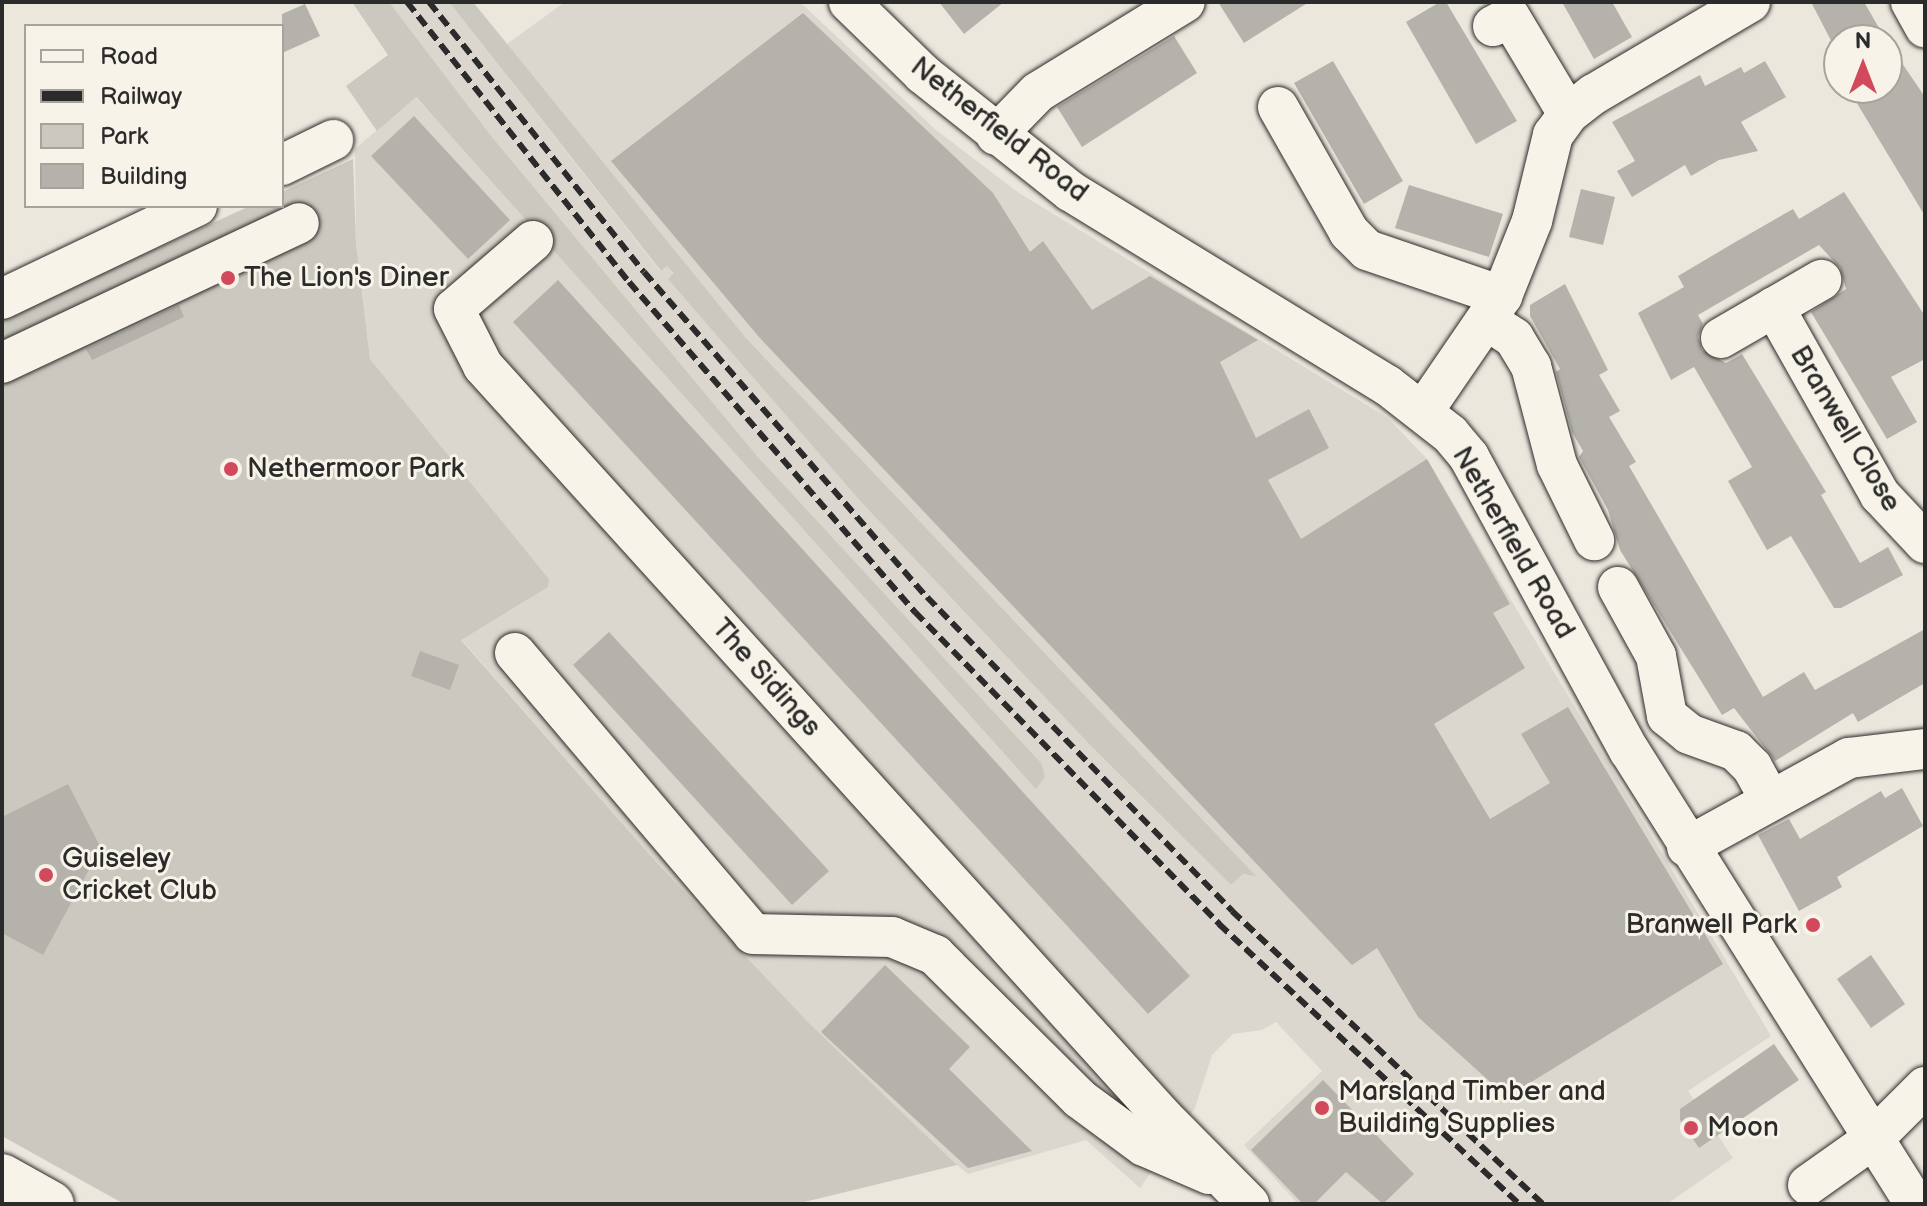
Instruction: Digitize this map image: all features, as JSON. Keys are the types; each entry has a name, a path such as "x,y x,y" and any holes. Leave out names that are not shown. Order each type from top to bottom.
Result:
{"main road":[{"path":"2,1176 52,1204"}],"street":[{"name":"Netherfield Road","path":"849,2 996,135 1070,191 1424,410 1469,457 1629,750 1687,847 1915,1204"},
{"path":"996,135 1038,92 1185,2"},
{"path":"1424,410 1495,308 1532,221 1553,135 1568,114 1750,2"},
{"path":"1911,2 1925,27"},
{"path":"1493,26 1510,17 1568,114"},
{"path":"1278,107 1349,232 1367,250 1495,308 1531,366 1557,465 1594,540"},
{"path":"284,164 333,140"},
{"path":"2,299 193,208"},
{"path":"2,363 299,223"},
{"name":"The Sidings","path":"533,241 454,309 483,366 1162,1116 1238,1193"},
{"path":"1721,338 1821,280"},
{"name":"Branwell Close","path":"1774,307 1880,495 1925,543"},
{"path":"1618,587 1656,656 1667,716 1689,734 1736,751 1752,767 1770,800"},
{"path":"515,653 753,934 892,937 935,955 1080,1099 1144,1146 1238,1193"},
{"path":"1687,847 1849,758 1925,749"},
{"path":"1808,1185 1873,1139 1925,1087"}],"shaded area":[{"path":"389,2 449,2 660,271 667,265 675,273 669,279 861,502 1089,744 1231,885 1243,874 1255,875 746,338 507,44 565,2 800,2 936,130 1019,193 1388,418 1427,459 1771,1036 1688,1091 1733,1158 1667,1204 1298,1204 1244,1145 1322,1071 1276,1022 1262,1030 1233,1034 1212,1055 1195,1108 1140,1188 1086,1140 968,1174 957,1165 810,1024 657,863 461,639 547,587 549,579 370,359 356,242 355,149 415,97 1040,763 758,457 492,137"}],"green space":[{"path":"352,2 389,2 492,137 758,457 1041,763 1045,777 1036,789 416,97 377,131 346,86 388,55"},
{"path":"449,2 473,2 746,338 1256,876 1243,874 1231,885 1089,744 861,502 668,279 674,273 667,266 661,271"},
{"path":"353,159 356,243 370,359 549,579 548,587 461,640 657,863 810,1024 957,1165 796,1204 124,1204 2,1136 2,319 246,208 284,208 284,191"}],"building":[{"path":"939,2 1004,2 964,34"},
{"path":"1218,2 1309,2 1244,43"},
{"path":"1440,2 1446,2 1517,121 1476,144 1406,22"},
{"path":"1562,2 1612,2 1632,37 1594,59"},
{"path":"1811,2 1864,2 1877,24 1823,24"},
{"path":"305,4 320,36 284,52 282,14"},
{"path":"803,13 993,193 1030,252 1043,241 1092,310 1150,276 1258,340 1220,362 1256,438 1309,409 1329,448 1268,480 1301,539 1427,459 1510,604 1493,613 1525,668 1434,724 1490,819 1550,783 1521,734 1568,707 1723,964 1507,1097 1418,1017 1377,948 1352,965 759,337 611,161"},
{"path":"1174,36 1197,73 1082,147 1057,107"},
{"path":"1333,61 1403,181 1364,204 1294,83"},
{"path":"1765,61 1786,97 1741,122 1758,151 1719,160 1691,176 1685,165 1632,197 1617,171 1635,161 1612,122 1700,75 1705,86 1741,67 1744,73"},
{"path":"1903,65 1925,97 1925,216 1857,104 1903,104"},
{"path":"414,116 510,220 468,259 371,156"},
{"path":"1409,185 1503,214 1489,257 1395,228"},
{"path":"1581,189 1615,197 1603,245 1569,237"},
{"path":"1844,192 1925,316 1925,359 1891,377 1917,422 1887,439 1811,312 1846,289 1840,268 1819,245 1698,315 1703,324 1698,337 1702,350 1726,363 1742,354 1826,492 1821,495 1860,563 1888,547 1903,575 1841,608 1834,608 1791,536 1767,550 1728,481 1752,467 1694,367 1671,380 1638,313 1684,287 1678,276 1732,244 1793,209 1799,219"},
{"path":"558,280 1190,976 1148,1014 513,322"},
{"path":"1565,284 1608,370 1599,375 1620,411 1609,417 1636,462 1629,466 1763,697 1804,672 1815,690 1925,629 1925,683 1858,722 1853,713 1775,761 1734,708 1722,715 1620,550 1608,510 1579,457 1583,451 1572,432 1556,372 1560,369 1530,316 1530,305"},
{"path":"179,305 184,317 92,360 86,349"},
{"path":"609,632 829,871 792,905 573,665"},
{"path":"420,651 459,665 450,690 411,676"},
{"name":"Guiseley Cricket Club","path":"68,784 104,854 91,866 43,955 2,933 2,817"},
{"path":"1902,788 1923,826 1837,877 1842,887 1799,911 1758,835 1789,819 1800,839 1881,791 1885,798"},
{"path":"1871,955 1905,1004 1871,1028 1837,979"},
{"path":"885,965 970,1047 949,1069 1032,1151 968,1168 821,1032"},
{"path":"1774,1044 1799,1080 1699,1148 1680,1120 1680,1109"},
{"name":"Marsland Timber and Building Supplies","path":"1323,1080 1414,1174 1383,1204 1346,1172 1314,1204 1303,1204 1251,1150"}],"railway":[{"path":"407,2 629,282 915,612 1219,924 1519,1204"},
{"path":"429,2 644,272 927,597 1232,911 1543,1204"}],"place":[{"name":"The Lion's Diner","path":"228,278"},
{"name":"Nethermoor Park","path":"231,469"},
{"name":"Guiseley Cricket Club","path":"46,875"},
{"name":"Branwell Park","path":"1813,925"},
{"name":"Marsland Timber and Building Supplies","path":"1322,1108"},
{"name":"Moon","path":"1691,1128"}]}
